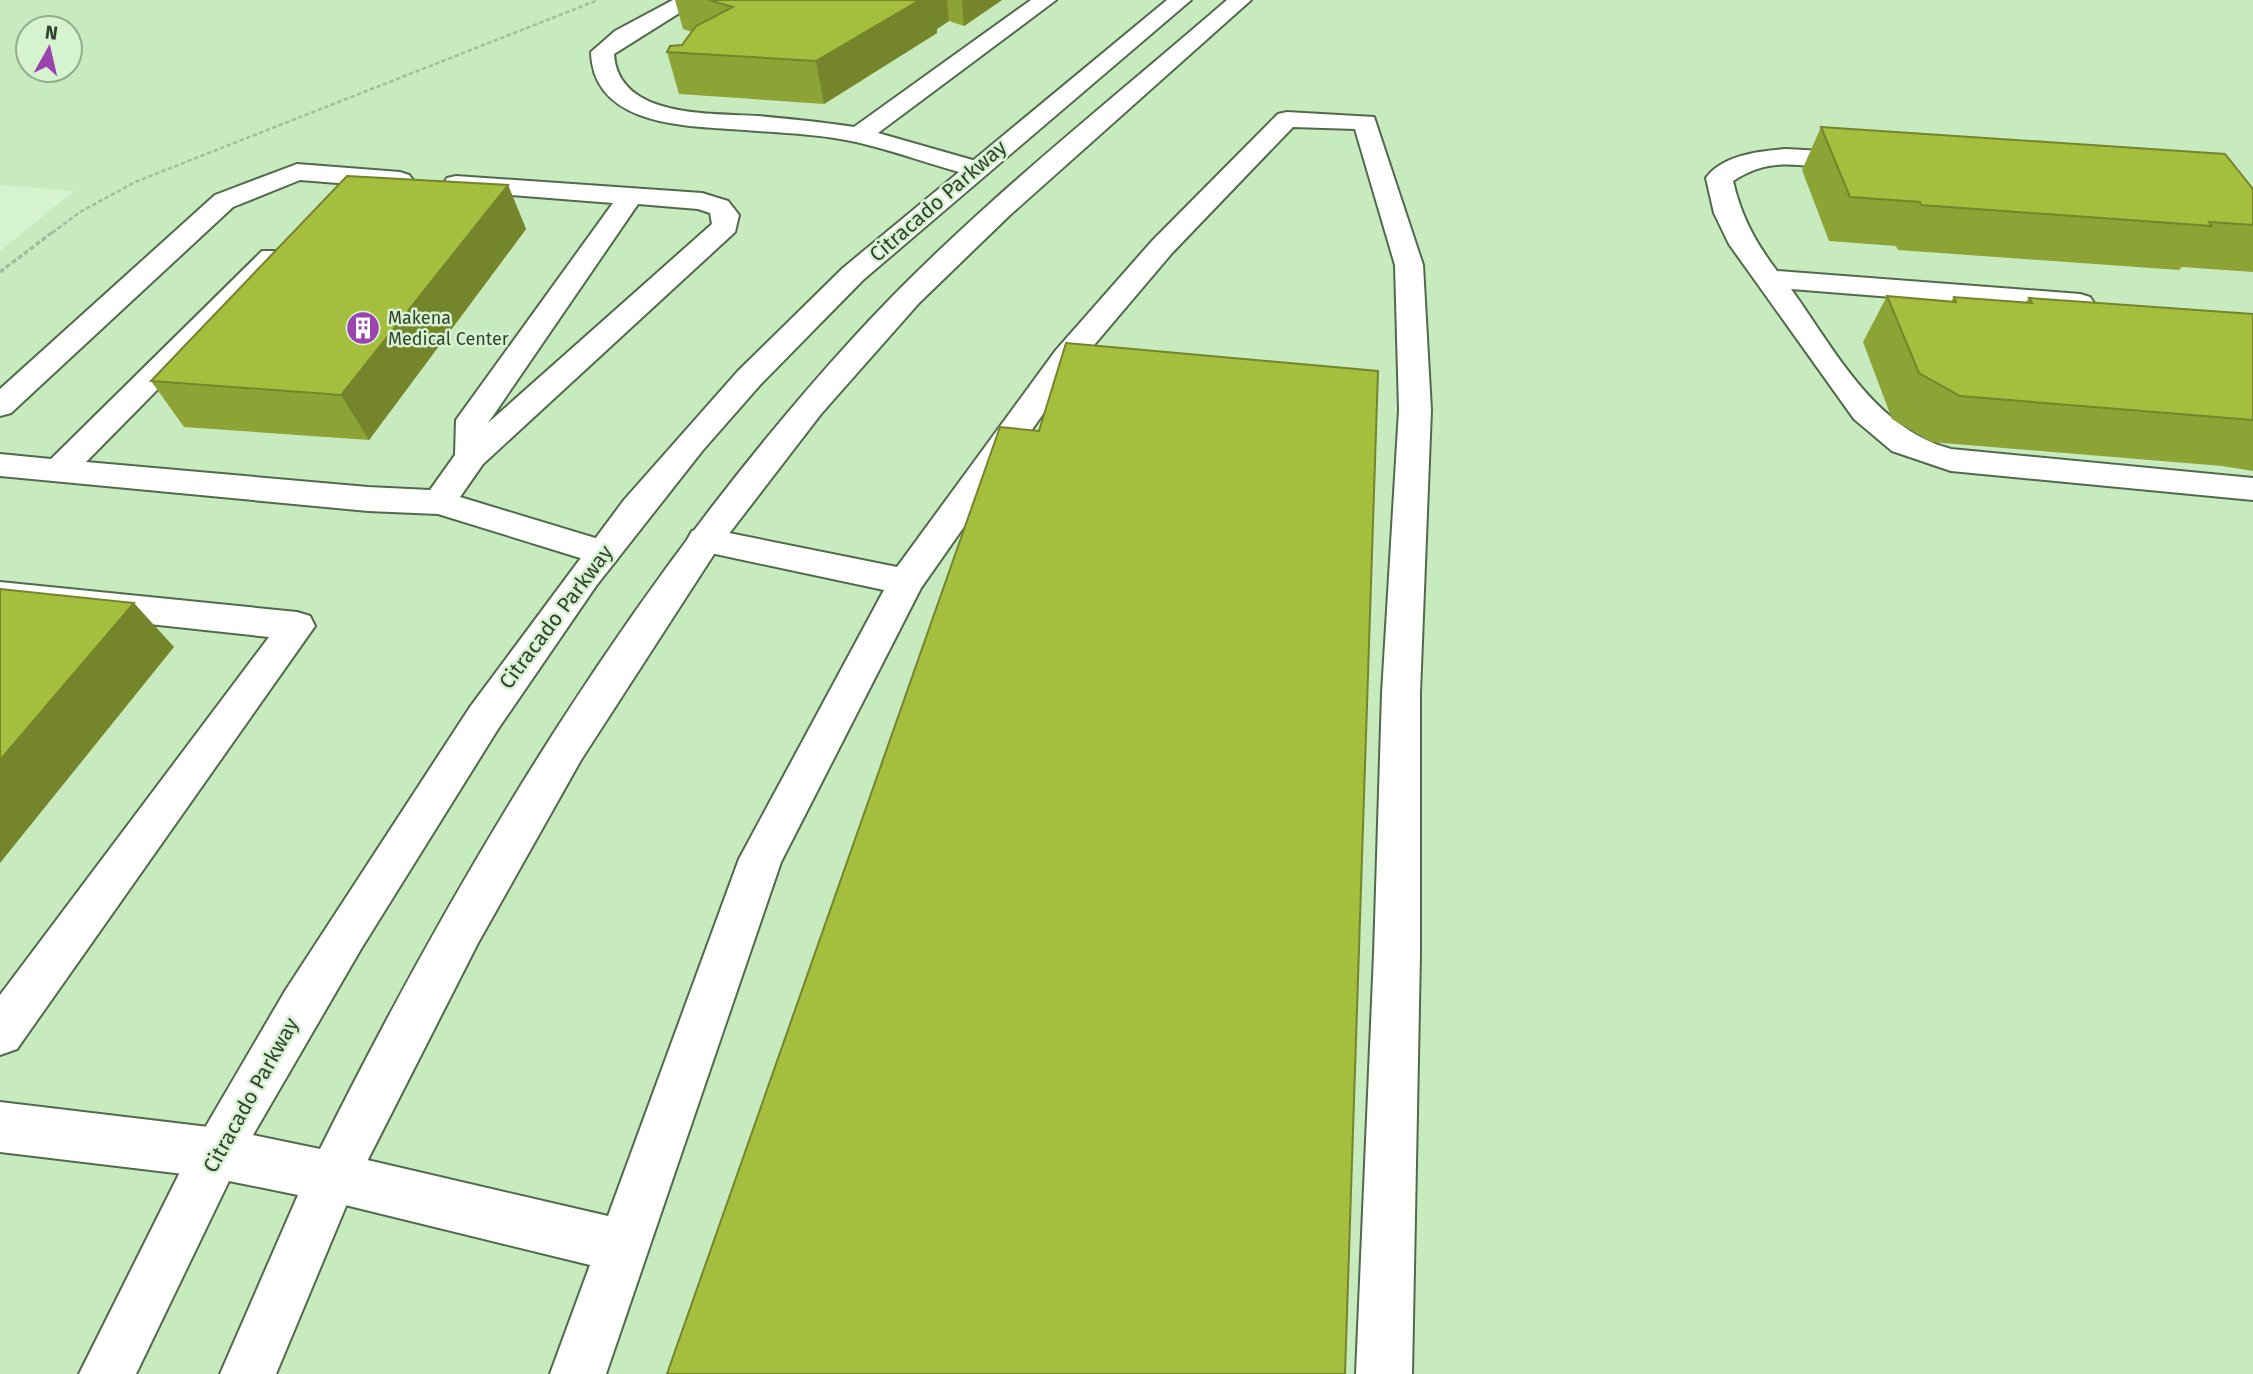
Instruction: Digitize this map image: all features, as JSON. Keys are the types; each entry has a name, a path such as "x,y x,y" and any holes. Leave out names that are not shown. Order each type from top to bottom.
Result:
{"main road":[{"path":"690,0 623,36 601,52 600,67 611,86 635,102 673,118 816,128 859,135 1030,185"},
{"path":"859,135 1045,0"},
{"name":"Citracado Parkway","path":"107,1374 217,1153 318,977 472,732 603,553 668,471 808,317 905,226 1180,0"},
{"path":"247,1374 333,1177 420,1005 549,774 640,630 704,540 774,446 865,342 923,282 1240,0"},
{"path":"578,1374 760,859 906,582 1067,357 1162,247 1287,119 1365,122 1409,265 1415,410 1401,693 1397,940 1384,1374"},
{"path":"1893,163 1796,157 1761,158 1734,165 1719,178 1727,213 1743,244 1865,412 1886,434 1914,450 1951,460 2253,489"},
{"path":"0,406 224,201 297,172 702,201 719,207 726,215 725,226 471,456 439,502"},
{"path":"322,206 352,176"},
{"path":"471,456 471,420 631,196"},
{"path":"58,471 293,235"},
{"path":"1768,279 2101,304"},
{"path":"0,465 368,499 439,502 603,553"},
{"path":"704,540 906,582"},
{"path":"0,596 297,626 0,1033"},
{"path":"0,1127 217,1153 333,1177 622,1246"}],"path":[{"path":"0,272 80,212 135,182 598,0"}],"shaded area":[{"path":"0,0 2253,0 2253,1374 0,1374 0,251 74,191 0,185"}],"building":[{"path":"709,0 920,0 816,61 667,52 670,46 682,45 696,26 733,7"},
{"path":"1821,127 2225,154 2253,189 2253,225 2209,222 2212,226 1921,205 1920,202 1850,197"},
{"path":"347,176 508,185 341,395 151,381"},
{"path":"1887,296 1956,302 1954,297 2032,303 2029,298 2253,314 2253,420 1960,396 1919,373"},
{"path":"1066,343 1378,371 1345,1374 667,1374 1000,427 1039,431"},
{"path":"0,589 134,603 0,760"}],"place":[{"name":"Makena Medical Center","path":"363,328"}]}
